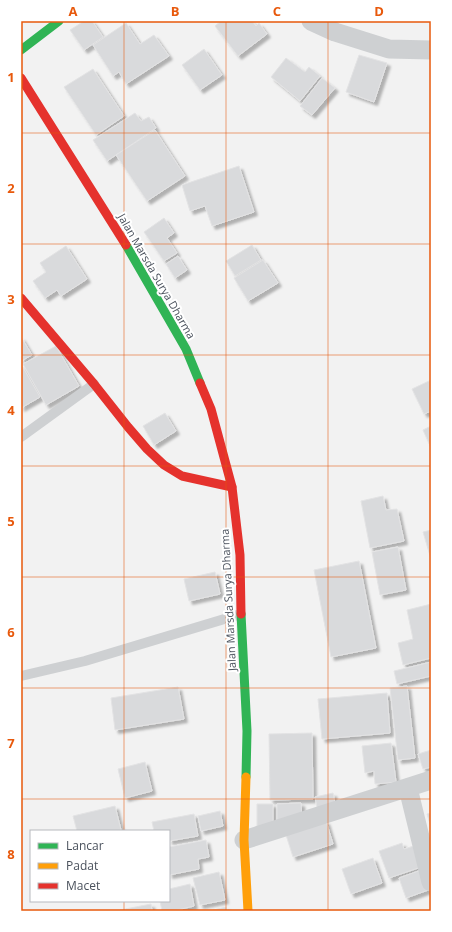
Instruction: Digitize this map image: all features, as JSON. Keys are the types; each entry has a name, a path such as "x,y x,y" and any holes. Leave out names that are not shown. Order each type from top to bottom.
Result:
{"main road":[{"path":"21,50 59,21"},
{"name":"Jalan Marsda Surya Dharma","path":"21,78 135,259 186,349 211,409 232,486 240,555 241,614 247,731 244,840 248,911"},
{"path":"21,298 94,384 128,427 164,465 182,476 232,486"}],"street":[{"path":"311,21 335,32 389,49 431,50"},
{"path":"244,840 431,780"},
{"path":"408,788 431,882"}],"lane":[{"path":"21,437 94,384"},
{"path":"21,676 85,661 241,614"}],"building":[{"path":"84,21 92,21 103,37 84,50 70,30"},
{"path":"221,21 252,21 256,26 259,23 267,34 238,56 215,26"},
{"path":"126,23 140,44 154,35 169,56 126,84 119,72 113,76 93,45"},
{"path":"204,49 222,75 200,90 182,65"},
{"path":"359,55 387,63 374,102 346,92"},
{"path":"286,58 305,72 309,67 320,76 300,101 271,77"},
{"path":"93,69 124,116 96,135 64,87"},
{"path":"322,78 335,88 312,115 300,106"},
{"path":"135,113 141,121 149,117 156,128 107,161 93,140"},
{"path":"155,130 185,176 147,201 116,155"},
{"path":"239,166 254,212 212,226 205,206 190,211 182,185"},
{"path":"164,218 174,233 167,238 177,253 164,261 144,232"},
{"path":"252,245 261,260 235,276 226,261"},
{"path":"66,246 87,279 61,296 57,290 45,298 33,281 46,272 40,263"},
{"path":"178,256 187,270 175,278 166,264"},
{"path":"263,260 278,283 248,301 234,278"},
{"path":"21,337 32,355 21,361"},
{"path":"56,346 79,386 46,405 23,364"},
{"path":"21,364 40,397 21,408"},
{"path":"431,380 431,411 424,414 412,389"},
{"path":"165,413 176,431 154,445 143,426"},
{"path":"431,426 431,448 423,430"},
{"path":"383,496 386,510 397,509 404,541 370,548 361,501"},
{"path":"431,530 431,559 423,532"},
{"path":"398,547 406,590 380,595 372,552"},
{"path":"359,561 376,648 331,657 314,570"},
{"path":"215,572 220,594 189,601 184,579"},
{"path":"431,604 431,658 403,665 398,643 413,639 407,610"},
{"path":"431,662 431,676 397,684 394,671"},
{"path":"407,686 415,758 398,760 390,688"},
{"path":"178,687 184,719 115,730 111,698"},
{"path":"387,693 390,733 322,739 318,699"},
{"path":"312,733 313,799 270,800 269,734"},
{"path":"391,743 396,782 375,784 374,771 365,773 362,746"},
{"path":"431,750 431,767 423,769 418,754"},
{"path":"145,762 152,791 125,798 118,769"},
{"path":"333,793 336,809 318,812 315,797"},
{"path":"301,803 302,821 277,821 277,804"},
{"path":"257,804 273,804 273,827 257,828"},
{"path":"115,806 121,830 77,830 73,816"},
{"path":"220,811 223,826 201,831 198,816"},
{"path":"431,813 431,827 427,814"},
{"path":"194,814 198,836 170,841 170,830 154,830 152,822"},
{"path":"326,821 333,844 293,857 286,835"},
{"path":"206,840 209,857 198,859 199,869 170,875 170,847"},
{"path":"402,843 404,849 417,845 424,866 389,878 379,851"},
{"path":"373,858 382,883 351,894 342,869"},
{"path":"424,869 431,889 406,898 399,878"},
{"path":"219,872 225,900 200,905 193,878"},
{"path":"190,884 194,906 173,911 162,911 160,902 170,902 170,889"},
{"path":"151,904 152,911 120,911 120,910"},
{"path":"226,907 227,911 209,911"}],"traffic: fast":[{"path":"21,50 59,21"},
{"path":"126,245 186,349 200,383"},
{"path":"241,614 247,731 246,777"}],"traffic: slow":[{"path":"246,777 244,840 248,911"}],"traffic: jam":[{"path":"21,78 126,245"},
{"path":"21,298 94,384 128,427 147,449 164,465 182,476 232,487"},
{"path":"200,383 211,409 232,487 240,555 241,614"}]}
